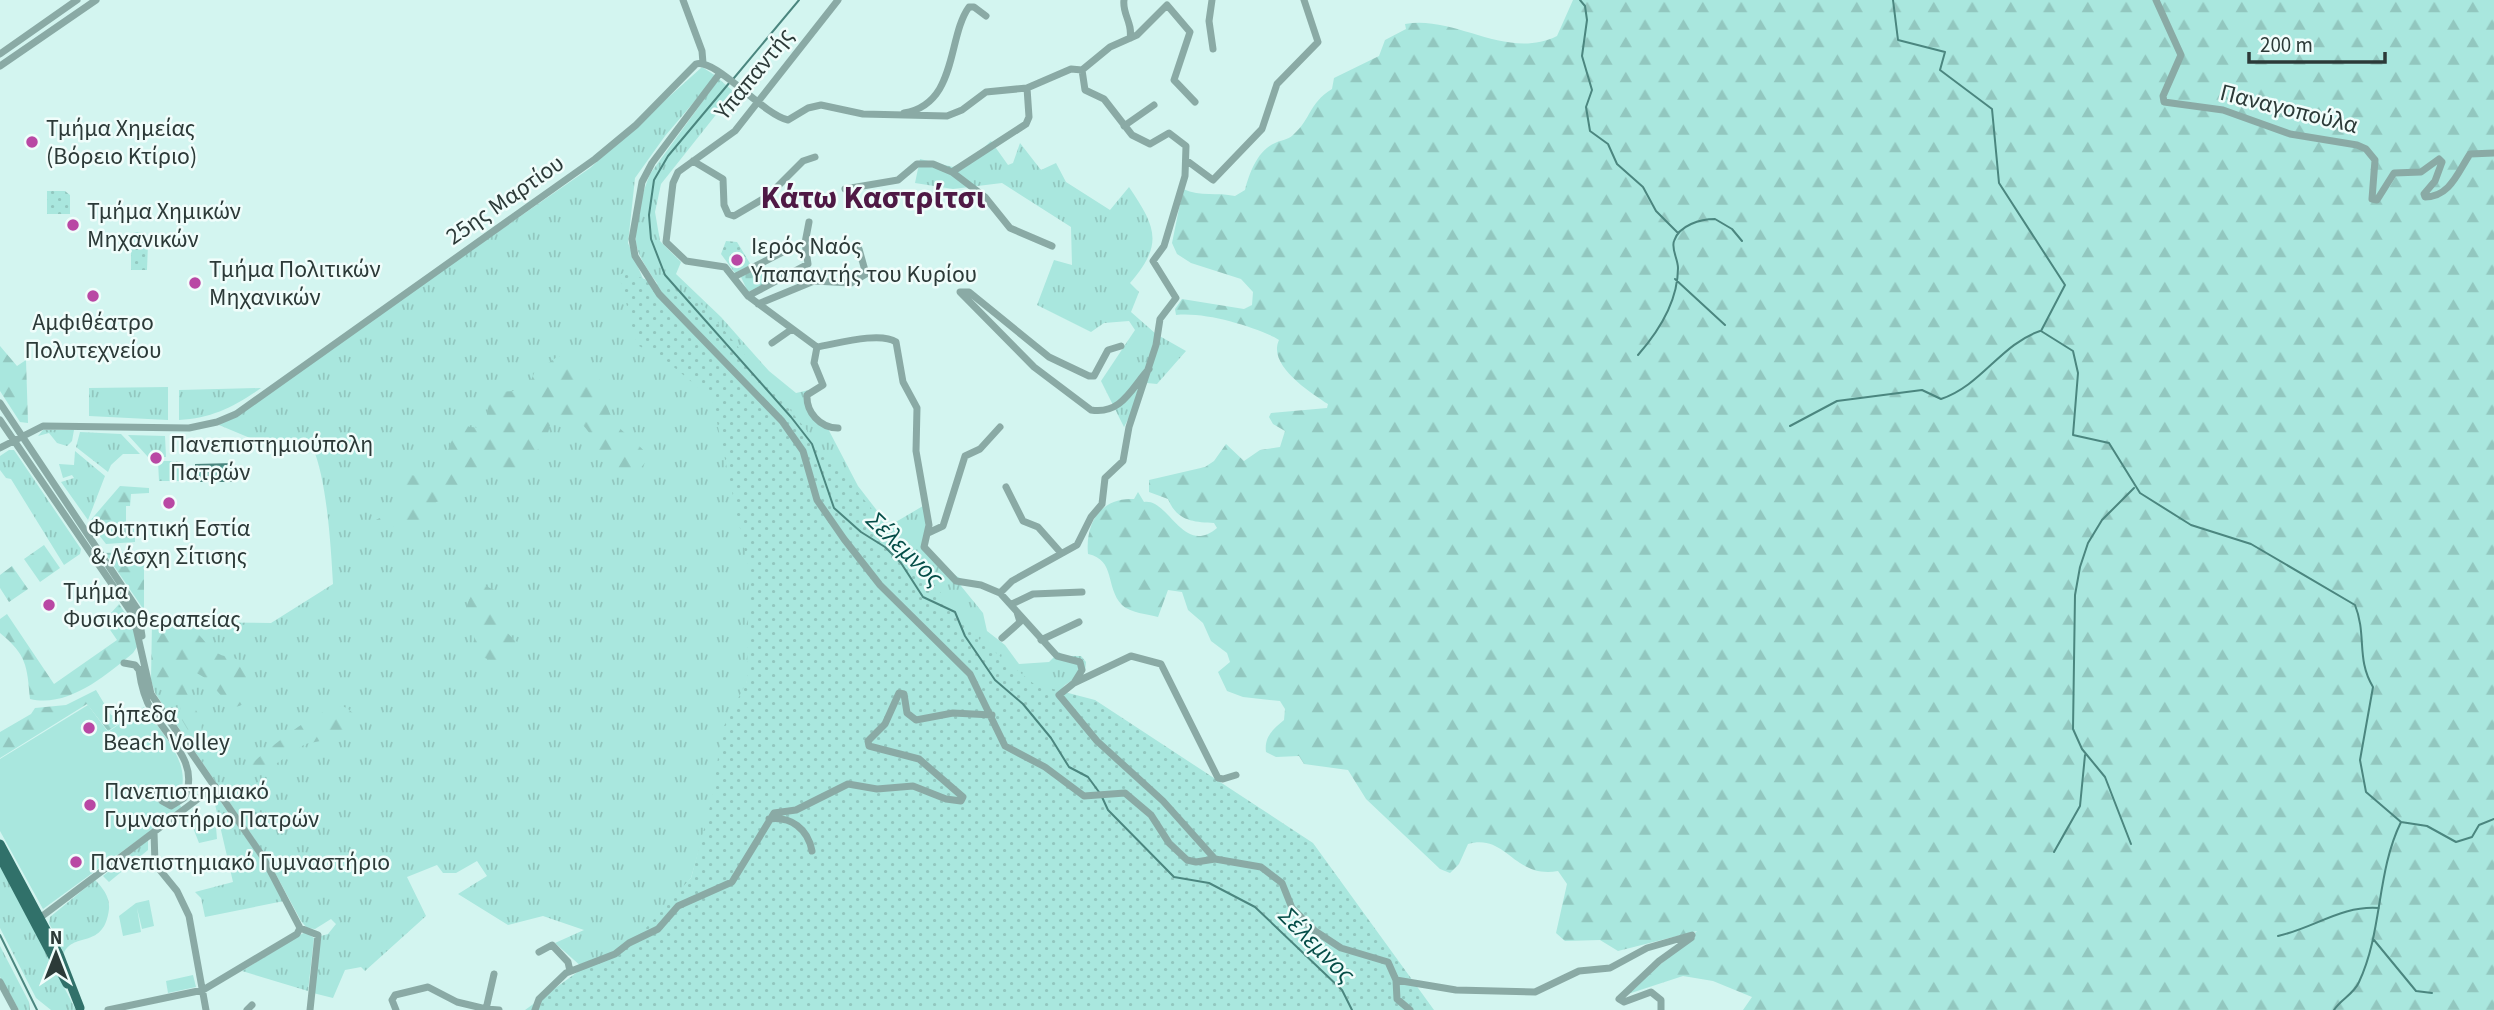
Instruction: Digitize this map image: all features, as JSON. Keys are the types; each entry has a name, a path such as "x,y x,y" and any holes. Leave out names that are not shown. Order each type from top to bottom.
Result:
{"main road":[{"path":"0,844 37,920"},
{"path":"0,857 67,971 80,1009"}],"street":[{"path":"0,54 76,0"},
{"path":"0,66 96,0"},
{"path":"683,0 702,51 703,63 758,104 785,120 821,105 863,114 947,116 962,110 986,92 1027,88 1071,69 1082,70 1110,47 1130,38 1167,3 1190,32 1174,80 1195,102"},
{"name":"Υπαπαντής","path":"817,347 748,296 723,265 686,261 666,242 675,178 693,161 735,131 838,0"},
{"path":"1124,0 1122,9 1131,26 1130,38"},
{"path":"1212,0 1209,21 1213,49"},
{"path":"1186,160 1213,180 1262,129 1277,84 1318,42 1304,0"},
{"name":"Παναγοπούλα","path":"2156,0 2181,55 2163,96 2164,102 2223,110 2290,134 2362,147 2375,160 2372,199 2376,200 2394,173 2421,172 2439,159 2442,162 2440,169 2424,194 2425,197 2431,197 2454,182 2470,154 2494,153"},
{"path":"902,116 919,107 943,83 954,56 961,19 969,7 974,7 986,16"},
{"name":"25ης Μαρτίου","path":"0,448 18,437 53,425 200,427 228,418 596,159 646,115 691,69 703,63"},
{"path":"1000,593 1012,582 1079,542 1088,520 1102,504 1105,478 1123,461 1129,427 1149,368 1160,319 1176,296 1156,271 1153,261 1164,246 1185,176 1185,145 1170,134 1148,144 1124,126 1106,101 1085,90 1082,70"},
{"path":"722,75 652,163 642,182 632,239 635,256 659,294 782,421 803,451 817,500 844,540 880,585 962,665 992,715 1005,746 1045,767 1084,796 1125,793 1151,815 1169,843 1187,860 1215,859 1261,867 1282,883 1289,904 1307,925 1341,948 1388,962 1396,980 1396,996 1409,1010"},
{"path":"952,172 1023,128 1029,117 1027,88"},
{"path":"1124,126 1154,106"},
{"path":"693,161 723,178 724,205 728,214 734,216 768,196 803,161 816,157"},
{"path":"845,189 898,180 917,164 933,164 952,172 985,197 1010,228 1052,246"},
{"path":"748,296 808,264 805,243 809,222"},
{"path":"758,304 814,281 851,283 866,274 859,249"},
{"path":"734,277 783,252"},
{"path":"1121,346 1108,350 1094,376 1089,376 1049,357 969,292 960,292 1038,370 1091,410 1103,410 1125,400 1149,368"},
{"path":"772,343 792,329"},
{"path":"838,428 830,428 816,419 806,401 807,395 822,385 814,363 817,347 862,339 890,339 897,344 902,377 917,406 916,451 928,533 924,547 953,578 989,587 1000,593 1059,657 1082,663 1082,673 1074,683"},
{"path":"0,402 18,437 133,615 142,654 145,698 186,762 189,773 190,785 184,798 167,805 157,793"},
{"path":"0,420 18,437"},
{"path":"928,533 944,524 965,456 980,449 1000,426"},
{"path":"1006,486 1023,521 1038,527 1061,553"},
{"path":"1014,606 1033,594 1082,592"},
{"path":"1002,638 1020,622 1014,606"},
{"path":"1041,639 1079,622"},
{"path":"1215,859 1163,801 1097,741 1060,699 1060,693 1074,683 1132,656 1162,665 1217,778 1236,775"},
{"path":"124,663 135,665 142,670 151,694 263,857 300,928 318,935 310,1010"},
{"path":"535,1010 539,999 570,971 615,954 629,943 658,929 678,906 732,882 769,819 776,812 796,810 848,784 877,789 917,787 946,799 961,801 963,797 919,759 876,750 868,741 885,724 901,692 904,694 907,713 912,719 953,713 992,715"},
{"path":"37,920 215,786"},
{"path":"769,819 782,818 797,824 808,839 812,851"},
{"path":"153,832 155,864 177,891 189,916 206,1010"},
{"path":"108,1010 203,990 297,934 300,928"},
{"path":"1396,980 1457,990 1535,992 1579,971 1610,968 1647,948 1692,935 1693,937 1659,961 1619,999 1624,1002 1651,992 1661,1000 1661,1010"},
{"path":"538,952 552,944 568,962 570,971"},
{"path":"486,1009 494,974"},
{"path":"0,982 15,1010"},
{"path":"396,1010 392,1000 395,995 428,987 457,1003 499,1010"}],"green space":[{"path":"1573,0 2494,0 2494,1010 1743,1010 1752,997 1713,981 1683,976 1628,994 1697,931 1618,951 1600,940 1565,941 1556,933 1567,884 1558,871 1530,869 1502,850 1481,842 1468,844 1459,864 1450,873 1440,869 1366,799 1348,770 1304,764 1299,756 1276,757 1266,752 1268,738 1284,720 1285,709 1280,701 1243,697 1227,691 1218,672 1230,662 1227,653 1211,641 1203,623 1188,610 1182,592 1168,590 1158,617 1134,612 1122,605 1113,590 1103,562 1088,554 1089,532 1104,507 1112,502 1134,499 1138,492 1144,502 1161,508 1186,531 1195,536 1205,535 1217,528 1214,523 1193,521 1181,516 1168,499 1149,492 1149,480 1205,467 1214,461 1226,444 1244,461 1260,450 1280,447 1285,431 1273,424 1269,417 1271,413 1327,408 1328,404 1302,386 1285,368 1279,359 1279,340 1274,337 1226,320 1200,315 1176,315 1175,309 1182,299 1244,309 1252,305 1253,292 1241,279 1191,263 1177,254 1172,243 1183,189 1196,193 1235,196 1245,190 1251,171 1262,152 1291,137 1318,100 1332,89 1334,78 1379,56 1385,40 1406,29 1405,24 1443,26 1500,41 1538,42 1557,36"},
{"path":"702,67 716,76 665,136 635,178 628,243 646,286 764,407 759,639 691,878 638,941 583,968 555,943 584,930 543,916 508,925 458,894 487,876 477,861 456,873 443,873 437,865 407,877 426,916 365,971 361,967 345,970 333,998 313,993 321,936 328,934 336,924 331,919 315,929 307,928 301,921 266,856 155,693 151,680 152,622 271,623 333,584 325,494 312,446 301,440 250,438 219,425 590,168"},
{"path":"719,79 734,92 661,184 655,212 660,241 681,262 676,274 721,317 769,371 796,393 809,390 812,408 825,423 858,486 889,526 928,503 925,533 928,547 942,565 965,580 961,586 983,613 987,631 1005,645 1019,664 1049,662 1059,652 1064,656 1081,656 1086,662 1085,672 1065,685 1056,696 1179,860 668,299 646,267 637,247 636,226 650,174"},
{"path":"991,141 1008,165 1013,163 1020,143 1041,170 1056,163 1066,182 1110,210 1129,187 1145,213 1150,225 1152,246 1141,269 1130,283 1139,292 1131,312 1156,334 1186,351 1157,384 1147,383 1124,427 1101,381 1135,330 1129,321 1104,323 1091,332 1037,305 1054,260 1072,265 1071,227 1002,183 953,189 915,183 920,159 953,167 976,155"},
{"path":"47,191 65,191 70,195 70,214 47,214"},
{"path":"134,232 144,232 144,240 149,240 150,236 152,244 148,244 147,270 131,270 131,244 127,238"},
{"path":"726,241 737,242 751,265 735,273 721,254"},
{"path":"762,265 768,282 748,292 741,277"},
{"path":"626,272 689,296 705,307 979,639 1034,684 1095,700 1313,843 1434,1010 525,1010 583,968 636,939 691,878 712,799 722,730 747,681 749,570 712,399 663,358 637,345 619,275"},
{"path":"0,346 17,366 26,360 28,423 20,422 0,391"},
{"path":"557,357 571,357 590,375 608,384 608,408 612,418 649,456 641,467 629,471 613,468 580,422 572,417 562,417 551,422 545,444 527,458 520,491 501,471 486,471 473,477 452,499 436,502 432,516 426,522 375,532 368,524 407,504 393,481 404,474 433,478 463,424 487,428 488,400 497,392 515,391 524,387 534,373"},
{"path":"168,387 168,420 89,416 89,388"},
{"path":"261,388 222,410 202,417 179,420 179,390"},
{"path":"43,430 74,430 72,441 67,446 57,443 49,433 38,436"},
{"path":"80,432 121,434 140,454 123,454 111,465 108,472 76,447"},
{"path":"128,435 165,436 166,457 148,457"},
{"path":"14,450 81,549 80,554 64,565 11,479 6,478 0,470 0,456"},
{"path":"75,451 105,476 88,520 61,482 74,478 72,475 63,478 59,464 74,465"},
{"path":"158,461 180,461 180,481 159,481"},
{"path":"120,486 149,488 149,493 131,494 130,506 126,506 126,528 135,529 135,542 106,544 89,522"},
{"path":"44,545 60,568 40,582 24,559"},
{"path":"144,551 144,610 105,553"},
{"path":"12,566 28,589 9,602 0,588 0,575"},
{"path":"474,585 483,585 499,592 502,622 508,633 521,645 520,660 503,664 474,652 474,631 462,620"},
{"path":"119,604 133,625 137,647 133,653 98,680 72,694 44,701 30,699 24,662 16,648 0,633 0,619 7,614 54,684 117,640 104,621"},
{"path":"176,625 191,629 219,654 237,659 245,667 252,681 248,700 235,707 201,675 194,672 187,676 184,686 199,716 201,736 192,737 179,715 181,705 173,696 159,689 154,660 156,641 167,628"},
{"path":"96,690 111,715 117,716 127,711 131,716 108,731 87,704 0,758 0,732 31,714 35,708 66,705"},
{"name":"Πανεπιστημιακό Γυμναστήριο Πατρών","path":"88,705 108,732 144,707 175,752 180,764 183,776 177,801 182,808 43,909 0,831 0,759"},
{"path":"342,706 352,712 356,719 361,730 356,734 305,744 261,774 249,778 242,772 304,723"},
{"path":"218,798 260,858 284,901 205,917 201,898 195,892 233,882 214,800"},
{"path":"215,815 217,839 199,843 190,820"},
{"path":"148,840 148,850 109,882 103,876"},
{"path":"0,866 76,1010 51,1010 36,998 0,928"},
{"path":"95,880 108,901 106,922 95,935 69,946 64,953 49,923 50,917"},
{"path":"149,900 154,926 142,929 137,908 141,932 123,936 119,916 136,903"},
{"path":"305,932 314,938 308,991 242,971"},
{"path":"0,946 29,1002 30,1010 19,1010 0,977"},
{"path":"193,975 196,987 168,993 166,981"}],"water":[{"path":"233,464 233,481 196,481 196,465"}],"waterway":[{"name":"Σέλεμνος","path":"734,78 799,0"},
{"path":"1580,0 1585,6 1587,20 1582,56 1592,90 1586,107 1590,131 1608,144 1617,164 1643,187 1656,211 1678,233"},
{"path":"1893,0 1898,40 1945,52 1940,70 1992,109 1999,183 2065,285 2041,331 2073,351 2078,373 2073,435 2109,443 2140,493 2191,525 2251,544 2355,605 2359,616 2365,667 2373,687 2360,760 2366,792 2401,822 2427,826 2456,842 2472,837 2479,825 2494,819"},
{"name":"Σέλεμνος","path":"730,82 668,156 654,180 649,215 651,239 665,275 812,444 834,508 861,532 885,547 901,563 923,597 955,612 965,636 995,680 1023,704 1051,738 1069,767 1088,777 1099,792"},
{"path":"1638,355 1660,326 1675,292 1678,268 1673,244 1677,235 1685,227 1703,220 1715,219 1732,229 1742,241"},
{"path":"1675,279 1725,325"},
{"path":"1790,426 1837,401 1922,390 1941,399 1968,385 2014,345 2040,331"},
{"path":"2131,844 2105,777 2082,749 2073,729 2075,595 2080,567 2088,543 2102,520 2134,488"},
{"path":"2054,852 2080,806 2085,755"},
{"name":"Σέλεμνος","path":"1102,797 1108,810 1174,877 1209,883 1255,907 1342,990 1352,1010"},
{"path":"2334,1010 2357,986 2367,963 2387,861 2401,822"},
{"path":"2278,936 2340,913 2379,908"},
{"path":"0,935 37,1010"},
{"path":"2374,940 2416,991 2432,993"}],"place":[{"name":"Τμήμα Xημείας (Βόρειο Κτίριο)","path":"32,142"},
{"name":"Τμήμα Χημικών Μηχανικών","path":"73,225"},
{"name":"Ιερός Ναός Υπαπαντής του Κυρίου","path":"737,260"},
{"name":"Τμήμα Πολιτικών Μηχανικών","path":"195,283"},
{"name":"Αμφιθέατρο Πολυτεχνείου","path":"93,296"},
{"name":"Πανεπιστημιούπολη Πατρών","path":"156,458"},
{"name":"Φοιτητική Εστία & Λέσχη Σίτισης","path":"169,503"},
{"name":"Τμήμα Φυσικοθεραπείας","path":"49,605"},
{"name":"Γήπεδα Beach Volley","path":"89,728"},
{"name":"Πανεπιστημιακό Γυμναστήριο Πατρών","path":"90,805"},
{"name":"Πανεπιστημιακό Γυμναστήριο","path":"76,862"}],"district":[{"name":"Κάτω Καστρίτσι","path":"873,198"}]}
